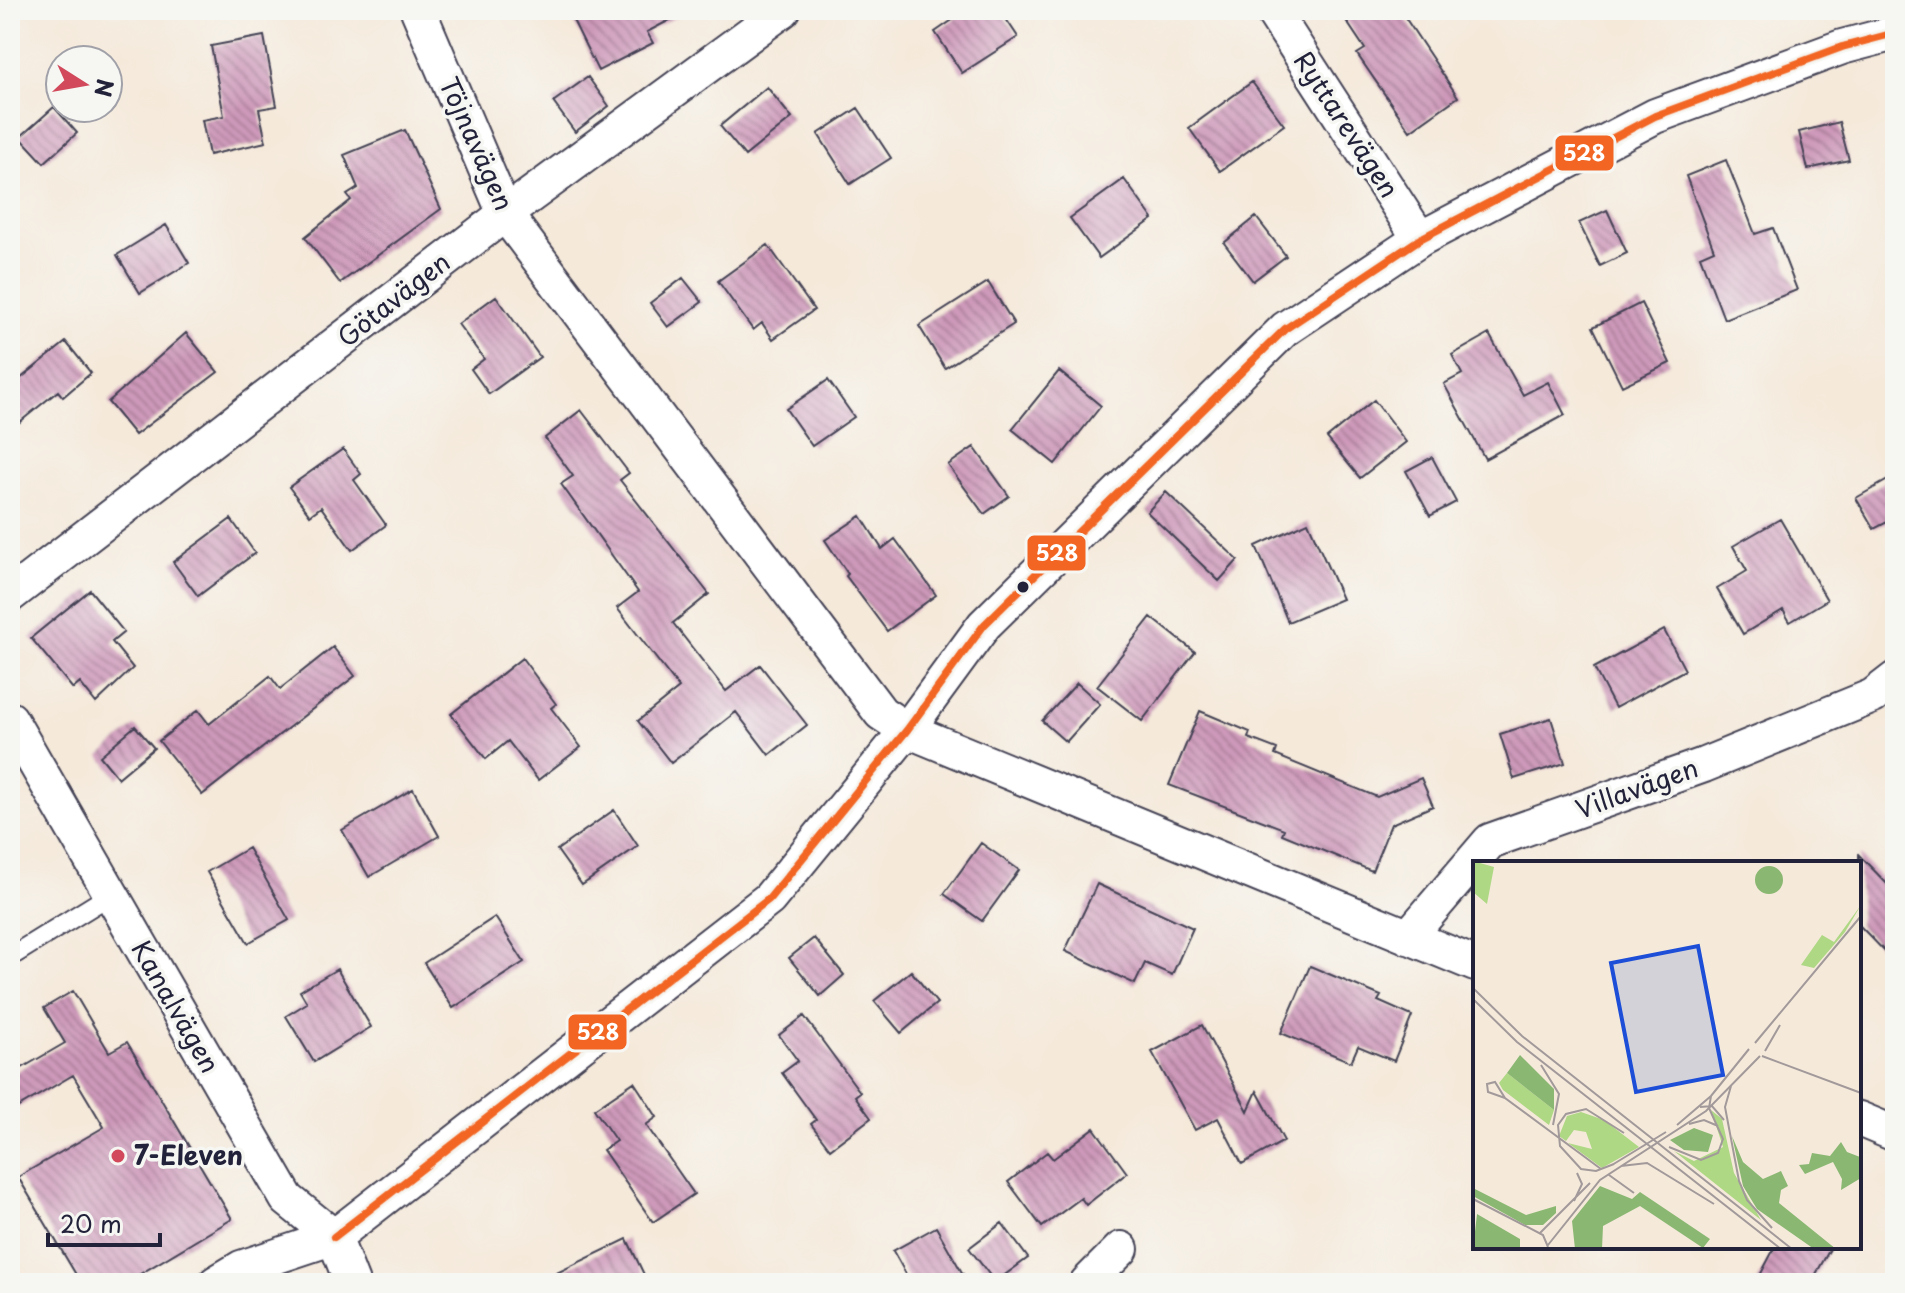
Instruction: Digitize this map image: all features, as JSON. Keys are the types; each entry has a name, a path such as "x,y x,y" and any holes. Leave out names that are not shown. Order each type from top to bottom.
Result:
{"street":[{"name":"Töjnavägen","path":"418,10 505,214 881,713 907,730 1473,963"},
{"name":"Götavägen","path":"10,595 505,214 783,10"},
{"name":"Ryttarevägen","path":"1272,10 1420,239"},
{"path":"216,1283 241,1268 334,1237 769,899 907,730 984,625 1285,329 1420,239 1655,116 1842,47 1895,33"},
{"name":"Villavägen","path":"1408,937 1490,841 1704,765 1873,696 1895,679"},
{"name":"Kanalvägen","path":"10,719 287,1199 334,1237 352,1283"},
{"path":"1861,1120 1895,1134"},
{"path":"1089,1283 1121,1249"}],"lane":[{"path":"10,957 110,895"}],"building":[{"path":"568,10 689,10 647,32 653,43 598,71"},
{"path":"967,10 1000,10 1018,37 962,73 935,32"},
{"path":"1339,10 1400,10 1458,97 1410,131 1357,54 1365,49"},
{"path":"264,36 277,106 259,109 266,142 209,155 202,120 224,116 211,46"},
{"path":"588,77 609,106 575,132 553,102"},
{"path":"1252,82 1284,125 1220,171 1189,128"},
{"path":"767,87 792,118 745,156 720,126"},
{"path":"858,108 891,158 850,184 818,134"},
{"path":"44,116 44,124 69,124 77,133 44,163 20,137"},
{"path":"1839,122 1849,160 1808,169 1799,132"},
{"path":"405,130 441,209 340,283 305,237 351,200 347,195 358,188 344,155"},
{"path":"1726,160 1755,234 1773,228 1797,290 1724,319 1700,256 1714,250 1686,176"},
{"path":"1124,179 1153,219 1099,258 1070,218"},
{"path":"1607,210 1627,253 1600,266 1579,223"},
{"path":"1256,217 1286,256 1253,281 1224,243"},
{"path":"166,225 189,263 140,293 117,255"},
{"path":"768,245 814,310 773,339 762,323 753,330 718,281"},
{"path":"683,278 702,302 668,327 650,303"},
{"path":"988,282 1014,324 945,368 919,326"},
{"path":"496,296 540,357 489,394 471,369 484,359 458,324"},
{"path":"1641,303 1670,363 1622,386 1593,327"},
{"path":"186,333 218,372 135,435 108,402"},
{"path":"1489,334 1523,395 1548,382 1565,415 1485,459 1444,384 1462,374 1452,355"},
{"path":"66,342 91,373 63,397 58,391 10,430 10,387"},
{"path":"1059,371 1101,406 1055,464 1012,429"},
{"path":"828,380 854,417 812,446 786,409"},
{"path":"1374,400 1406,442 1360,478 1327,438"},
{"path":"581,410 629,473 620,480 709,594 673,623 726,691 760,665 807,725 769,755 736,712 671,763 638,721 679,688 617,608 638,592 561,484 573,476 545,438"},
{"path":"974,447 1009,496 984,514 948,465"},
{"path":"343,449 361,474 354,480 386,525 352,550 321,507 310,515 289,487"},
{"path":"1432,457 1456,502 1430,516 1406,471"},
{"path":"1895,476 1895,518 1874,529 1856,498"},
{"path":"1166,492 1238,560 1219,581 1147,512"},
{"path":"861,516 882,549 895,539 936,595 887,631 846,576 848,574 825,540"},
{"path":"231,519 255,553 198,596 173,562"},
{"path":"1780,519 1827,600 1790,622 1783,610 1743,634 1717,589 1747,571 1733,546"},
{"path":"1308,522 1342,599 1288,622 1256,546"},
{"path":"90,590 124,632 112,642 133,668 96,703 80,683 73,689 31,638"},
{"path":"1151,617 1195,652 1142,721 1097,686"},
{"path":"1664,630 1685,670 1615,708 1594,668"},
{"path":"333,647 355,676 202,795 159,741 198,710 209,724 270,676 280,689"},
{"path":"522,658 556,704 551,708 581,747 538,780 508,741 486,759 451,714"},
{"path":"1077,683 1100,704 1066,742 1042,721"},
{"path":"1200,711 1250,732 1248,738 1277,749 1275,755 1377,797 1421,778 1433,806 1391,824 1372,871 1282,834 1284,829 1169,785"},
{"path":"1551,718 1565,763 1514,779 1500,734"},
{"path":"135,726 154,748 118,778 100,756"},
{"path":"413,789 439,836 369,877 342,830"},
{"path":"614,810 638,846 582,885 557,850"},
{"path":"981,843 1019,870 982,921 944,894"},
{"path":"248,848 289,920 248,943 207,872"},
{"path":"1859,855 1895,892 1895,962 1861,927"},
{"path":"1097,884 1193,928 1172,975 1145,963 1135,984 1065,951"},
{"path":"495,917 524,962 453,1008 424,963"},
{"path":"814,938 844,975 820,996 789,958"},
{"path":"1310,966 1381,996 1378,1001 1412,1016 1394,1061 1358,1046 1351,1062 1281,1033"},
{"path":"337,969 371,1027 314,1062 286,1016 307,1003 300,991"},
{"path":"911,971 937,1003 901,1033 874,1001"},
{"path":"73,991 109,1052 127,1042 232,1219 125,1283 81,1283 18,1177 104,1127 73,1075 10,1112 10,1075 65,1043 44,1008"},
{"path":"804,1016 860,1092 855,1096 871,1118 830,1149 811,1124 816,1120 782,1073 798,1061 779,1035"},
{"path":"1202,1025 1248,1111 1257,1091 1284,1141 1242,1164 1218,1118 1195,1130 1152,1052"},
{"path":"634,1082 657,1117 646,1125 694,1194 653,1222 603,1150 616,1141 594,1109"},
{"path":"1094,1128 1127,1173 1086,1205 1081,1198 1042,1227 1008,1182 1047,1152 1053,1159"},
{"path":"1002,1223 1028,1258 995,1282 969,1248"},
{"path":"936,1227 968,1283 911,1283 893,1251"},
{"path":"627,1239 648,1283 536,1283"},
{"path":"1774,1249 1830,1249 1811,1283 1756,1283"}],"transit line":[{"name":"528","path":"334,1237 769,899 907,730 984,625 1285,329 1420,239 1655,116 1842,47 1895,33"}],"place":[{"name":"7-Eleven","path":"118,1156"}]}
